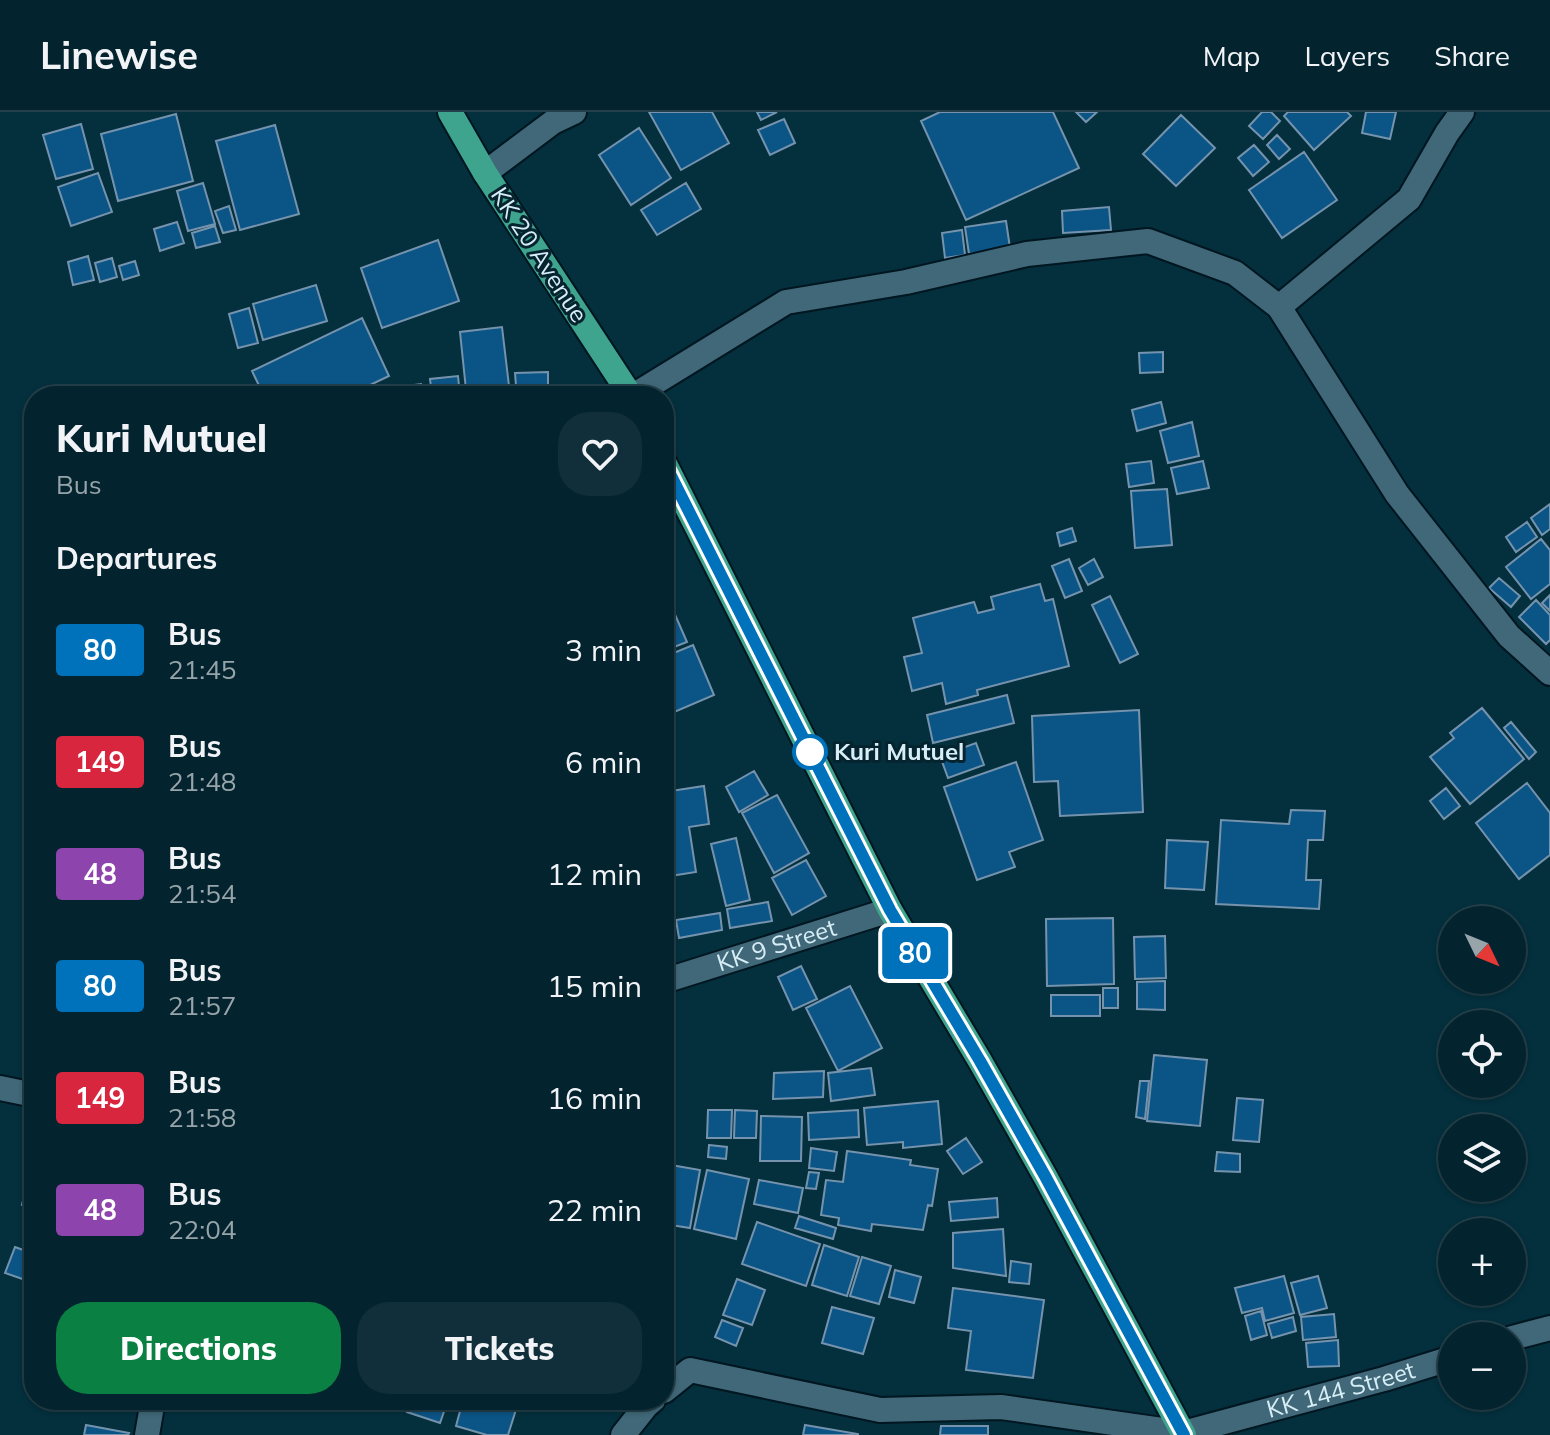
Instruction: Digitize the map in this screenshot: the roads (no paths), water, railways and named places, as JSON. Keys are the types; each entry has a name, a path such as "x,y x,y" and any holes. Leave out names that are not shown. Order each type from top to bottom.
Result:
{"main road":[{"name":"KK 20 Avenue","path":"450,112 485,173 625,386"},
{"path":"674,482 890,910 1045,1176 1184,1434"}],"street":[{"path":"485,173 553,122 574,112"},
{"path":"1279,307 1409,199 1462,112"},
{"path":"648,386 786,302 906,282 1027,254 1148,241 1235,273 1279,307 1397,494 1509,636 1550,673"},
{"name":"KK 9 Street","path":"674,978 890,910"},
{"path":"0,1088 24,1093"},
{"path":"1526,1334 1550,1328"},
{"name":"KK 144 Street","path":"1184,1434 1438,1362"},
{"path":"674,1383 690,1370 880,1410 1001,1407 1184,1434"},
{"path":"147,1435 151,1410"},
{"path":"623,1435 643,1410"}],"place":[{"name":"Kuri Mutuel","path":"810,752"}]}
